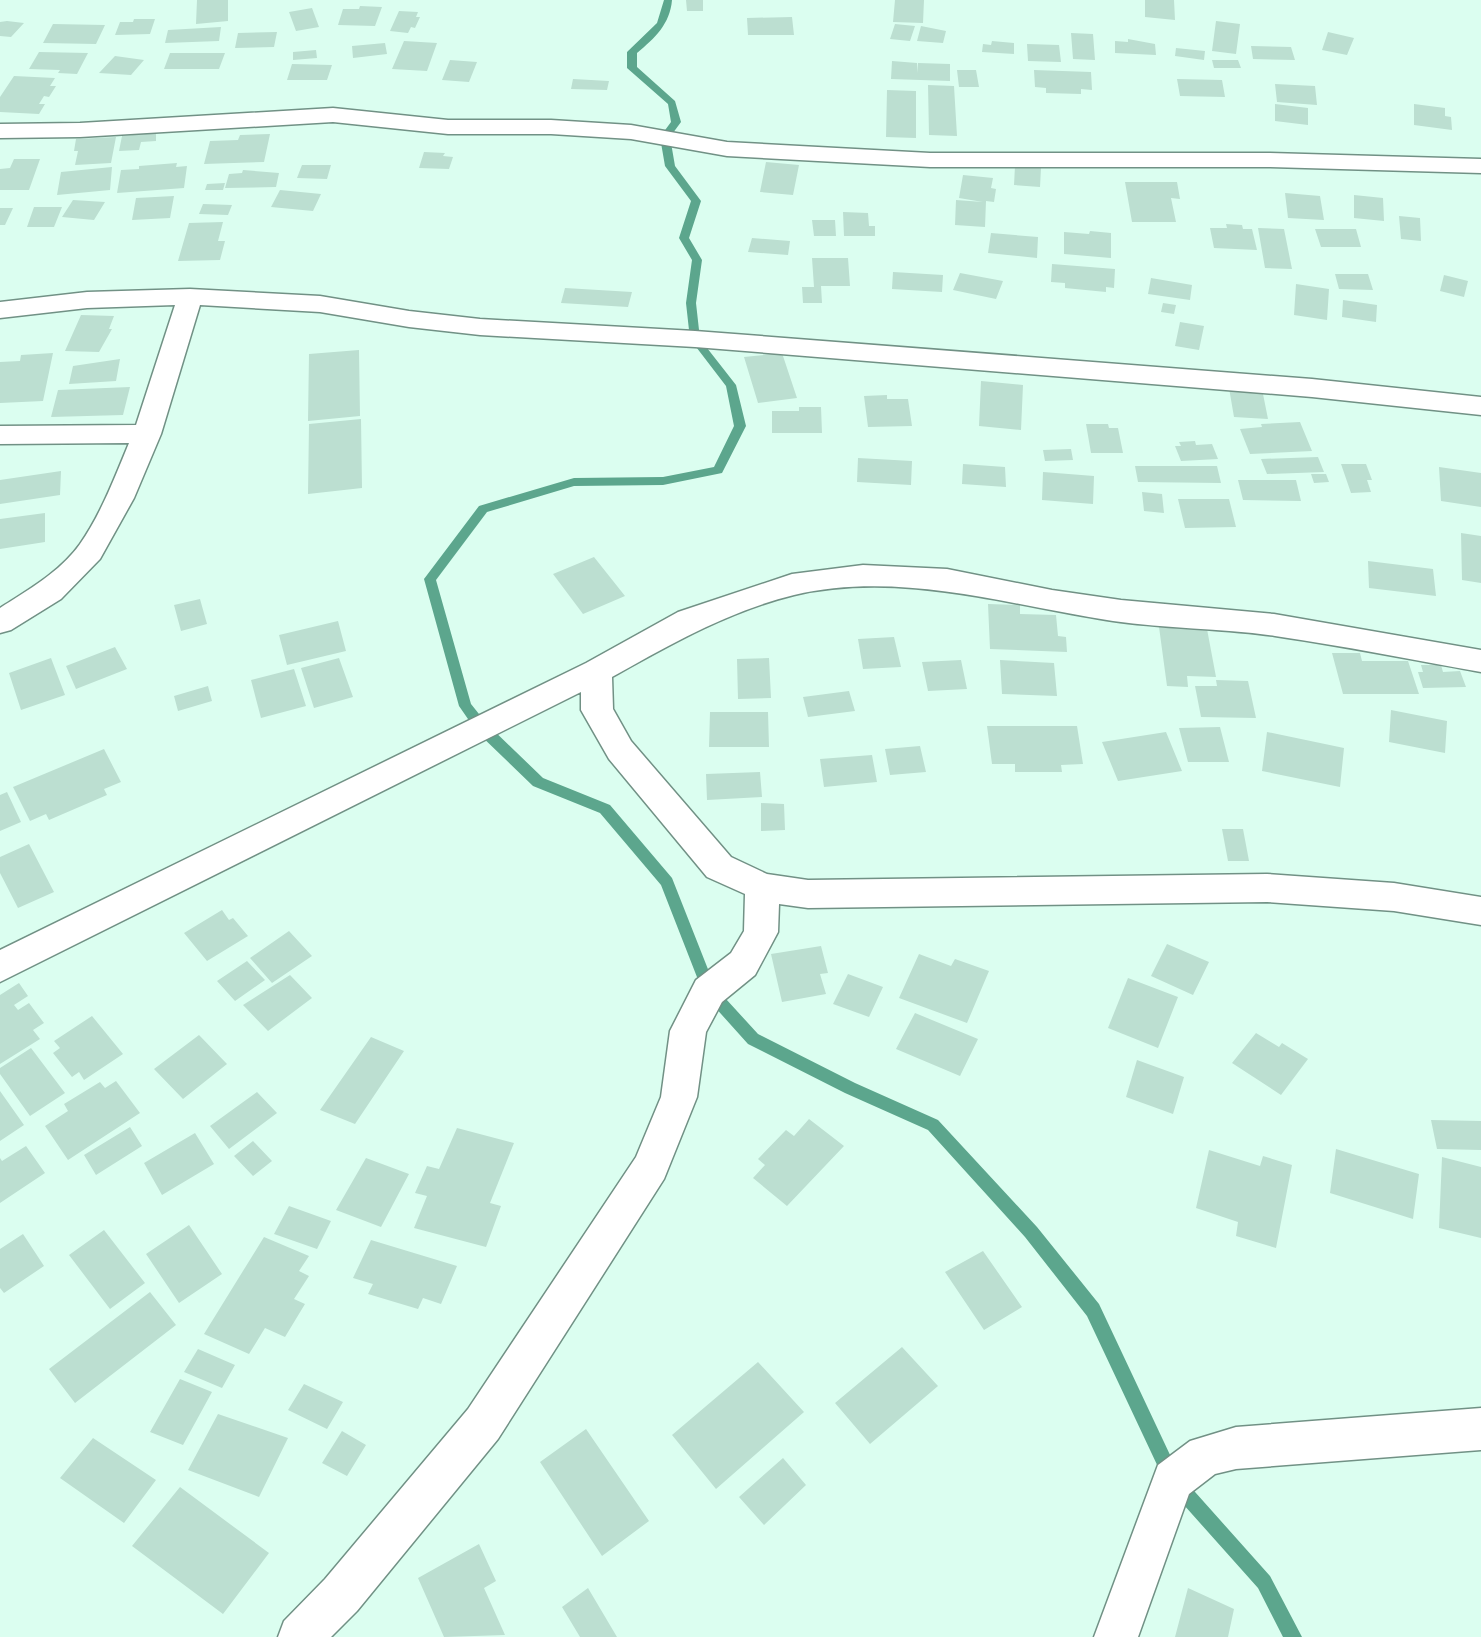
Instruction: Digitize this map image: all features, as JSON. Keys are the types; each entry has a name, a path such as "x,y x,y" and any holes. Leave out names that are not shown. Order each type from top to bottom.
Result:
{"street":[{"path":"0,130 80,130 333,115 448,127 551,127 631,132 728,148 930,160 1165,162 1268,160 1481,166"},
{"path":"0,622 50,591 90,552 120,498 147,434 190,297"},
{"path":"0,310 87,300 190,297 320,304 409,320 480,327 707,340 1311,388 1481,406"},
{"path":"0,435 147,434"},
{"path":"0,967 597,671 689,620 792,585 863,576 946,580 1052,601 1121,611 1274,625 1481,661"},
{"path":"597,671 597,710 620,750 719,867 762,887 808,894 1267,888 1394,897 1481,911"},
{"path":"300,1637 341,1595 483,1424 651,1167 679,1097 687,1031 709,991 743,964 761,932 762,887"},
{"path":"1116,1637 1173,1480 1205,1456 1236,1448 1481,1429"}],"building":[{"path":"197,0 228,0 228,21 196,24"},
{"path":"686,0 703,0 703,11 687,11"},
{"path":"895,0 924,0 923,23 893,22"},
{"path":"1145,0 1174,0 1175,20 1145,17"},
{"path":"360,6 382,7 375,26 338,25 343,9 359,9"},
{"path":"312,8 319,27 296,31 289,12"},
{"path":"399,11 418,12 416,17 420,17 415,28 411,27 408,33 390,31"},
{"path":"792,17 794,35 748,35 747,18"},
{"path":"134,19 155,19 150,34 115,35 120,22 133,22"},
{"path":"1216,21 1240,24 1236,54 1212,51"},
{"path":"0,22 24,23 11,37 0,36"},
{"path":"53,24 105,25 96,44 43,43"},
{"path":"895,24 915,26 910,41 890,39"},
{"path":"921,26 946,31 943,43 917,41"},
{"path":"221,27 219,41 165,43 168,30"},
{"path":"277,32 274,47 235,48 238,33"},
{"path":"1328,32 1354,38 1347,55 1322,50"},
{"path":"1071,33 1093,34 1095,60 1073,59"},
{"path":"1128,39 1155,44 1156,55 1115,53 1115,41 1128,42"},
{"path":"404,41 437,43 427,71 392,69"},
{"path":"992,41 1014,43 1014,54 982,52 983,44 991,45"},
{"path":"385,43 387,54 353,58 352,46"},
{"path":"1027,44 1059,45 1061,62 1028,61"},
{"path":"1251,46 1291,47 1295,60 1253,59"},
{"path":"1176,48 1205,51 1204,60 1175,56"},
{"path":"316,50 317,58 293,60 293,52"},
{"path":"39,52 88,53 77,74 58,73 60,70 29,69"},
{"path":"170,53 225,53 219,69 164,69"},
{"path":"115,56 144,60 131,75 99,73"},
{"path":"450,60 477,62 469,82 442,80"},
{"path":"1212,60 1238,60 1241,68 1214,68"},
{"path":"892,61 917,63 917,73 918,63 950,64 950,81 891,79"},
{"path":"292,64 332,65 327,80 287,80"},
{"path":"957,70 976,70 979,87 959,87"},
{"path":"1034,70 1091,72 1092,90 1081,89 1081,94 1046,93 1046,88 1035,87"},
{"path":"14,76 55,78 50,86 56,86 49,97 44,96 39,104 45,104 39,114 0,112 0,97"},
{"path":"573,79 609,81 607,90 571,89"},
{"path":"1177,79 1222,80 1225,97 1180,96"},
{"path":"1275,84 1315,86 1317,105 1277,102"},
{"path":"928,85 954,86 957,136 929,135"},
{"path":"887,90 916,91 916,138 886,137"},
{"path":"1275,104 1308,108 1308,125 1275,121"},
{"path":"1414,104 1445,108 1445,116 1451,117 1452,130 1414,125"},
{"path":"156,133 156,141 141,142 139,150 119,151 122,136"},
{"path":"270,134 264,162 204,164 210,141 238,140 240,135"},
{"path":"116,137 111,163 75,165 78,151 74,151 76,139"},
{"path":"424,152 445,153 443,156 453,157 449,169 419,168"},
{"path":"14,159 40,159 29,190 0,190 0,169 10,168"},
{"path":"766,162 799,165 793,195 760,192"},
{"path":"177,163 176,167 187,166 184,188 117,193 121,170"},
{"path":"302,165 331,165 327,179 297,178"},
{"path":"1015,166 1041,168 1040,187 1014,185"},
{"path":"112,167 110,190 57,195 61,172"},
{"path":"243,170 279,173 276,187 225,188 229,174 242,173"},
{"path":"963,175 993,178 991,188 996,189 994,202 986,201 985,227 955,225 956,200 983,202 959,198"},
{"path":"1125,182 1177,182 1180,199 1171,198 1176,222 1132,222"},
{"path":"225,183 223,190 205,190 207,184"},
{"path":"280,190 321,194 313,211 271,207"},
{"path":"1285,193 1320,196 1324,220 1288,218"},
{"path":"1354,195 1383,198 1384,221 1354,218"},
{"path":"174,196 170,218 132,220 136,198"},
{"path":"73,200 105,202 94,220 62,217"},
{"path":"203,204 232,205 228,215 199,214"},
{"path":"34,207 62,207 54,227 27,227"},
{"path":"0,208 13,208 5,225 0,225"},
{"path":"843,212 868,213 869,226 875,226 875,236 844,236"},
{"path":"1399,216 1420,218 1421,241 1401,239"},
{"path":"812,220 835,220 836,236 814,236"},
{"path":"223,222 218,241 225,241 220,260 178,261 189,223"},
{"path":"1226,224 1242,225 1243,229 1252,229 1257,250 1214,248 1210,228 1227,228"},
{"path":"1258,228 1284,229 1292,269 1265,268"},
{"path":"1315,229 1356,229 1361,247 1321,247"},
{"path":"1090,231 1111,233 1111,258 1064,254 1064,232 1089,234"},
{"path":"991,233 1038,237 1037,258 988,253"},
{"path":"752,238 790,241 788,255 748,252"},
{"path":"812,258 848,258 850,286 821,286 822,303 803,303 802,287 814,287"},
{"path":"1052,264 1115,269 1114,288 1106,287 1106,292 1065,288 1065,283 1051,282"},
{"path":"893,272 943,275 942,292 892,289"},
{"path":"960,273 1003,281 996,299 953,290"},
{"path":"1335,274 1368,274 1373,290 1339,289"},
{"path":"1444,275 1468,281 1464,297 1440,291"},
{"path":"1151,278 1192,285 1190,300 1148,294"},
{"path":"1296,284 1329,289 1327,320 1294,315"},
{"path":"565,288 632,292 628,307 561,303"},
{"path":"1343,300 1377,305 1376,322 1342,317"},
{"path":"1163,303 1176,305 1174,314 1161,312"},
{"path":"81,315 114,316 109,329 112,329 99,352 65,351"},
{"path":"1180,322 1204,326 1199,350 1175,346"},
{"path":"359,350 360,416 308,421 309,354"},
{"path":"53,353 43,401 0,403 0,362 20,361 21,355"},
{"path":"782,353 797,398 758,403 744,357"},
{"path":"120,359 116,381 69,384 73,366"},
{"path":"981,381 1023,385 1021,430 979,426"},
{"path":"130,387 123,415 51,417 58,390"},
{"path":"1229,388 1262,389 1268,419 1234,417"},
{"path":"887,395 887,399 908,399 912,426 868,427 864,396"},
{"path":"799,407 821,407 822,433 772,433 772,411 799,411"},
{"path":"361,419 362,488 308,494 309,424"},
{"path":"1300,422 1312,451 1250,454 1240,429 1262,427 1261,424"},
{"path":"1086,424 1108,424 1109,428 1118,428 1123,453 1091,453"},
{"path":"1195,441 1196,445 1212,444 1218,459 1181,461 1175,446 1181,446 1179,442"},
{"path":"1071,449 1073,460 1045,461 1043,450"},
{"path":"1318,457 1324,472 1267,474 1261,459"},
{"path":"858,458 912,461 911,485 857,482"},
{"path":"963,464 1005,467 1006,487 962,484"},
{"path":"1341,464 1366,464 1372,480 1367,480 1371,492 1351,493"},
{"path":"1135,466 1217,466 1221,483 1138,482"},
{"path":"1439,467 1481,473 1481,507 1441,501"},
{"path":"61,471 60,495 0,504 0,480"},
{"path":"1043,472 1094,476 1093,504 1042,500"},
{"path":"1311,474 1326,474 1329,482 1314,483"},
{"path":"1238,480 1296,480 1301,501 1243,500"},
{"path":"1142,492 1162,494 1164,513 1144,511"},
{"path":"1178,499 1229,499 1236,527 1185,528"},
{"path":"45,513 45,542 0,549 0,519"},
{"path":"1461,533 1481,536 1481,583 1462,580"},
{"path":"594,557 625,596 583,614 553,574"},
{"path":"1368,561 1433,569 1436,596 1369,588"},
{"path":"200,599 207,624 181,631 174,605"},
{"path":"988,604 1020,605 1020,614 1056,615 1058,636 1066,637 1067,652 990,649"},
{"path":"338,621 346,651 287,665 279,635"},
{"path":"1159,627 1207,629 1216,677 1187,676 1188,687 1167,686"},
{"path":"894,637 901,667 863,669 858,639"},
{"path":"115,647 127,669 76,689 66,666"},
{"path":"1332,653 1360,653 1362,661 1408,661 1419,694 1343,694"},
{"path":"51,658 65,695 21,710 9,673"},
{"path":"339,658 353,697 314,708 301,668"},
{"path":"769,658 771,698 738,699 737,659"},
{"path":"961,660 967,689 928,691 922,662"},
{"path":"1000,660 1054,663 1057,696 1002,694"},
{"path":"1421,665 1441,665 1443,672 1460,671 1466,687 1423,688 1418,672 1423,672"},
{"path":"294,669 306,706 261,718 251,680"},
{"path":"1216,680 1248,681 1256,718 1201,717 1195,686 1217,686"},
{"path":"208,686 212,701 178,711 174,696"},
{"path":"849,691 855,711 808,717 803,697"},
{"path":"1391,710 1447,721 1445,753 1389,742"},
{"path":"710,712 768,712 769,747 709,747"},
{"path":"987,726 1077,726 1083,764 1061,765 1062,772 1015,772 1015,764 992,764"},
{"path":"1220,727 1229,762 1188,762 1179,728"},
{"path":"1166,732 1182,771 1118,781 1102,742"},
{"path":"1267,732 1344,748 1340,787 1262,771"},
{"path":"920,746 926,772 890,775 885,749"},
{"path":"104,749 121,782 104,789 107,795 49,820 46,814 30,821 13,787"},
{"path":"872,755 877,782 824,787 820,759"},
{"path":"760,772 762,797 707,800 706,774"},
{"path":"7,792 21,822 0,831 0,795"},
{"path":"761,803 784,804 785,830 761,831"},
{"path":"1222,829 1243,829 1249,861 1228,861"},
{"path":"29,844 54,892 18,908 0,873 0,857"},
{"path":"222,910 229,920 233,918 248,936 207,961 184,933"},
{"path":"289,931 312,956 272,983 250,958"},
{"path":"1167,944 1209,962 1193,995 1151,976"},
{"path":"821,946 828,973 820,974 826,994 782,1002 771,954"},
{"path":"919,954 951,966 955,959 989,971 967,1023 899,998"},
{"path":"247,961 265,980 235,1001 217,981"},
{"path":"848,974 883,987 869,1017 833,1004"},
{"path":"290,975 312,998 268,1031 243,1005"},
{"path":"1128,978 1178,997 1158,1048 1108,1028"},
{"path":"19,983 28,996 14,1005 18,1010 29,1003 44,1023 33,1030 40,1039 0,1064 0,995"},
{"path":"915,1013 978,1039 960,1076 896,1049"},
{"path":"92,1016 123,1054 84,1080 79,1072 72,1077 53,1053 60,1048 54,1041"},
{"path":"1256,1033 1279,1047 1282,1043 1308,1059 1281,1095 1232,1063"},
{"path":"199,1035 227,1064 183,1099 154,1069"},
{"path":"371,1037 404,1051 355,1124 320,1110"},
{"path":"31,1048 65,1093 30,1116 0,1074 0,1068"},
{"path":"1137,1060 1184,1077 1173,1114 1126,1097"},
{"path":"116,1081 140,1113 68,1160 45,1126 68,1111 64,1104 100,1082 105,1088"},
{"path":"0,1091 24,1125 0,1141"},
{"path":"257,1092 277,1113 229,1149 210,1126"},
{"path":"809,1119 844,1146 787,1206 753,1178 765,1165 758,1159 786,1130 794,1136"},
{"path":"1431,1120 1481,1121 1481,1150 1437,1149"},
{"path":"130,1127 142,1146 96,1175 84,1155"},
{"path":"457,1128 514,1143 490,1203 501,1206 486,1247 414,1228 427,1196 415,1193 427,1166 439,1169"},
{"path":"195,1133 214,1164 162,1195 144,1163"},
{"path":"253,1141 272,1161 253,1176 234,1156"},
{"path":"26,1146 45,1173 0,1203 0,1158 2,1161"},
{"path":"1336,1149 1419,1174 1413,1219 1330,1193"},
{"path":"1209,1150 1260,1166 1263,1156 1292,1165 1276,1248 1236,1236 1238,1222 1196,1208"},
{"path":"1442,1157 1481,1167 1481,1238 1439,1228"},
{"path":"366,1158 409,1174 381,1227 336,1210"},
{"path":"289,1206 331,1221 317,1249 274,1234"},
{"path":"189,1225 222,1274 179,1303 146,1254"},
{"path":"104,1230 145,1283 110,1309 69,1255"},
{"path":"23,1234 44,1266 4,1293 0,1288 0,1249"},
{"path":"264,1237 309,1256 299,1271 309,1276 294,1299 305,1304 285,1337 265,1328 249,1354 204,1334"},
{"path":"371,1240 457,1266 441,1304 423,1298 418,1309 368,1294 373,1284 353,1278"},
{"path":"983,1251 1022,1307 984,1330 945,1272"},
{"path":"150,1292 176,1325 75,1403 49,1369"},
{"path":"902,1347 938,1386 870,1444 835,1403"},
{"path":"198,1349 235,1365 222,1388 184,1372"},
{"path":"758,1362 804,1412 716,1489 672,1435"},
{"path":"180,1379 212,1392 183,1445 150,1432"},
{"path":"304,1384 343,1402 327,1429 288,1410"},
{"path":"218,1414 288,1438 259,1497 188,1470"},
{"path":"586,1429 649,1521 602,1556 540,1462"},
{"path":"342,1431 366,1445 347,1476 322,1463"},
{"path":"93,1438 156,1480 124,1523 60,1478"},
{"path":"783,1458 806,1485 764,1525 739,1497"},
{"path":"180,1487 269,1553 223,1614 132,1546"},
{"path":"479,1544 496,1581 484,1588 505,1635 444,1637 418,1578"},
{"path":"588,1588 617,1637 580,1637 562,1607"},
{"path":"1188,1588 1234,1609 1228,1637 1175,1637"}],"waterway":[{"path":"668,0 665,17 657,30 632,52 632,68 672,103 676,122 665,137 670,166 696,201 684,238 697,260 691,303 695,339 731,385 740,426 718,470 663,481 574,482 483,509 430,579 465,706 482,728 538,782 605,809 667,882 709,991 753,1039 850,1088 933,1125 1031,1232 1093,1310 1173,1480 1264,1582 1293,1637"}]}
